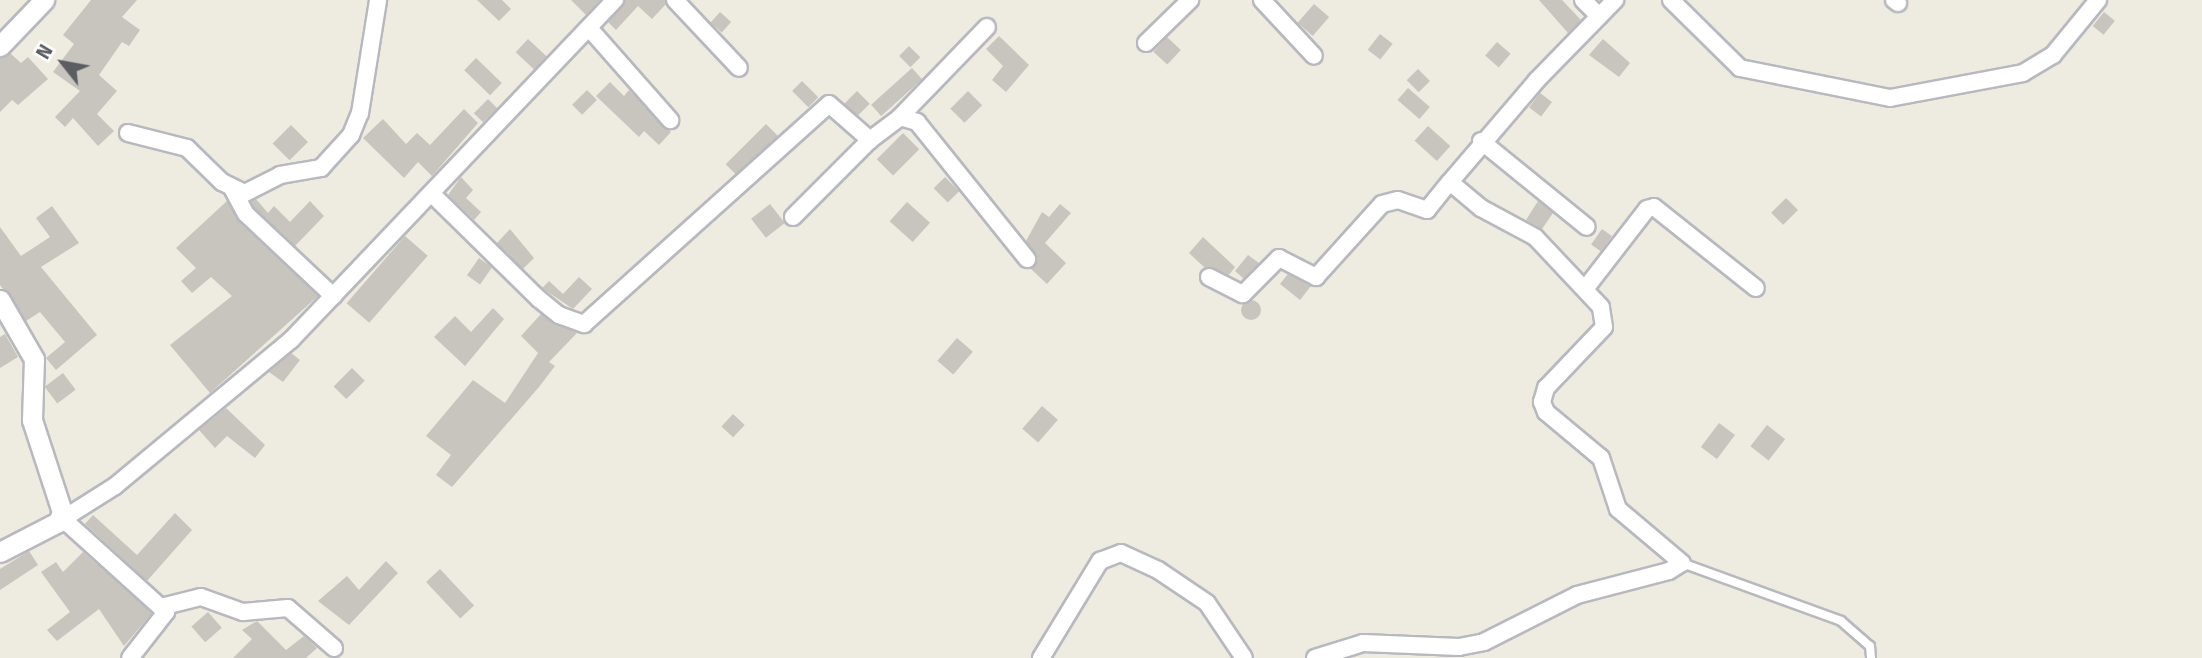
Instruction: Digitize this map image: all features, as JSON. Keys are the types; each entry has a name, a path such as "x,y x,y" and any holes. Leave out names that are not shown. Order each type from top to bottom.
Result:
{"street":[{"path":"0,46 44,0"},
{"path":"233,190 245,193 280,175 321,168 351,135 365,90 378,0"},
{"path":"0,552 60,520 115,486 202,415 333,296 615,0"},
{"path":"675,0 739,68"},
{"path":"1146,43 1190,0"},
{"path":"1262,0 1314,55"},
{"path":"1583,0 1599,16"},
{"path":"1209,277 1243,294 1279,258 1316,277 1382,204 1398,200 1427,211 1481,141 1615,0"},
{"path":"1671,0 1740,68 1890,98 2023,73 2053,55 2098,0"},
{"path":"793,217 870,140 900,117 987,27"},
{"path":"589,28 670,120"},
{"path":"432,194 540,299 567,320 584,324 822,106 836,107 870,140"},
{"path":"900,117 917,122 1027,259"},
{"path":"128,133 187,148 233,190 246,214 333,296"},
{"path":"1481,141 1587,227"},
{"path":"1315,658 1363,643 1459,647 1484,642 1577,594 1669,571 1682,563 1618,509 1601,458 1546,412 1542,402 1546,388 1604,327 1601,307 1535,237 1480,208 1450,182"},
{"path":"1585,289 1647,209 1654,207 1756,288"},
{"path":"0,300 34,359 32,420 61,505 60,520"},
{"path":"60,520 100,558 162,607 164,619 130,658"},
{"path":"1041,658 1101,561 1121,554 1158,570 1206,603 1244,658"},
{"path":"162,607 201,597 243,612 288,608 334,648"}],"lane":[{"path":"1682,563 1841,621 1870,646 1871,658"}],"building":[{"path":"91,0 137,0 122,17 140,30 129,46 122,42 99,75 117,91 97,114 114,131 98,146 73,118 65,127 55,117 80,91 53,72 74,44 63,35"},
{"path":"477,0 502,0 511,9 499,21"},
{"path":"571,0 600,0 586,15"},
{"path":"625,0 665,0 666,4 652,19 638,6 616,30 608,22"},
{"path":"1539,0 1562,0 1581,20 1568,33"},
{"path":"1314,4 1329,17 1313,36 1298,23"},
{"path":"720,12 731,22 722,32 711,22"},
{"path":"2104,12 2115,21 2104,35 2093,26"},
{"path":"1380,34 1393,44 1380,60 1368,50"},
{"path":"999,36 1029,65 1006,92 992,80 1003,66 986,49"},
{"path":"1167,37 1181,50 1167,65 1153,52"},
{"path":"528,39 547,57 535,70 516,52"},
{"path":"1603,39 1630,63 1619,77 1589,55"},
{"path":"1497,42 1511,54 1499,67 1485,56"},
{"path":"909,46 920,57 910,67 899,56"},
{"path":"10,53 21,63 28,57 48,79 18,105 12,100 0,112 0,58"},
{"path":"476,58 502,83 490,95 464,70"},
{"path":"912,68 922,79 881,116 871,105"},
{"path":"1418,69 1430,81 1419,92 1407,80"},
{"path":"802,81 818,97 808,107 792,91"},
{"path":"610,82 624,96 629,90 671,132 659,145 644,131 639,137 596,96"},
{"path":"1408,88 1430,107 1419,119 1398,100"},
{"path":"587,90 597,100 582,115 572,105"},
{"path":"857,91 870,104 857,116 844,104"},
{"path":"968,91 982,105 964,123 950,109"},
{"path":"1540,93 1552,102 1541,116 1529,107"},
{"path":"488,99 497,108 483,122 474,113"},
{"path":"464,109 478,123 432,176 418,162 404,178 363,138 383,119 406,144 417,133 430,145"},
{"path":"766,124 778,136 738,176 726,164"},
{"path":"291,125 308,142 290,160 273,143"},
{"path":"1428,126 1450,146 1437,161 1415,141"},
{"path":"903,133 919,149 893,175 877,159"},
{"path":"461,177 473,190 466,198 481,212 474,220 448,195"},
{"path":"945,177 959,191 948,202 934,188"},
{"path":"1786,198 1798,210 1783,225 1771,213"},
{"path":"256,199 268,213 274,206 290,222 310,201 324,216 295,246 254,208 251,202"},
{"path":"227,201 239,222 318,296 210,393 170,345 232,296 211,277 192,293 181,281 196,268 176,248"},
{"path":"1538,201 1553,213 1542,229 1526,220"},
{"path":"907,202 930,223 913,242 890,221"},
{"path":"770,204 785,223 766,238 751,219"},
{"path":"1060,204 1071,213 1045,243 1066,263 1047,284 1031,269 1037,257 1026,241 1042,212 1049,217"},
{"path":"52,206 79,243 41,267 97,335 56,370 46,358 65,342 40,312 26,321 0,285 0,227 21,256 50,237 36,218"},
{"path":"510,229 534,258 523,269 497,243"},
{"path":"1602,229 1612,236 1601,251 1591,245"},
{"path":"405,236 428,256 369,323 347,303"},
{"path":"1203,237 1235,267 1229,275 1205,268 1189,253"},
{"path":"1248,255 1259,263 1244,279 1235,271"},
{"path":"479,258 492,267 480,284 467,275"},
{"path":"1288,274 1311,286 1300,300 1280,284"},
{"path":"579,277 592,289 573,309 542,288 549,281 563,294"},
{"path":"1251,300 1258,303 1261,310 1258,317 1251,320 1244,317 1241,310 1244,303"},
{"path":"493,308 504,319 465,366 434,337 455,316 471,332"},
{"path":"541,314 577,333 549,362 555,366 539,387 452,487 436,475 451,455 426,436 473,380 505,403 538,353 521,336"},
{"path":"5,334 18,357 0,368 0,337"},
{"path":"957,338 973,352 953,374 937,361"},
{"path":"291,353 300,360 283,382 269,372"},
{"path":"352,368 365,381 346,399 334,386"},
{"path":"63,373 76,390 57,404 45,387"},
{"path":"1042,406 1058,420 1038,442 1022,429"},
{"path":"226,408 265,445 255,458 227,436 215,448 199,430"},
{"path":"733,414 745,425 733,437 721,426"},
{"path":"1719,423 1735,435 1717,459 1701,447"},
{"path":"1767,425 1785,439 1769,460 1750,446"},
{"path":"175,513 192,530 147,581 85,524 93,515 137,555"},
{"path":"29,551 38,565 0,590 0,569"},
{"path":"83,552 152,613 124,646 99,609 57,641 47,630 70,612 41,572 56,562 63,572"},
{"path":"386,561 398,573 349,625 318,601 347,576 359,590"},
{"path":"440,569 474,606 460,619 426,582"},
{"path":"208,612 222,628 205,642 191,626"},
{"path":"257,621 286,650 304,636 317,648 306,658 233,658 252,639 242,630"}]}
